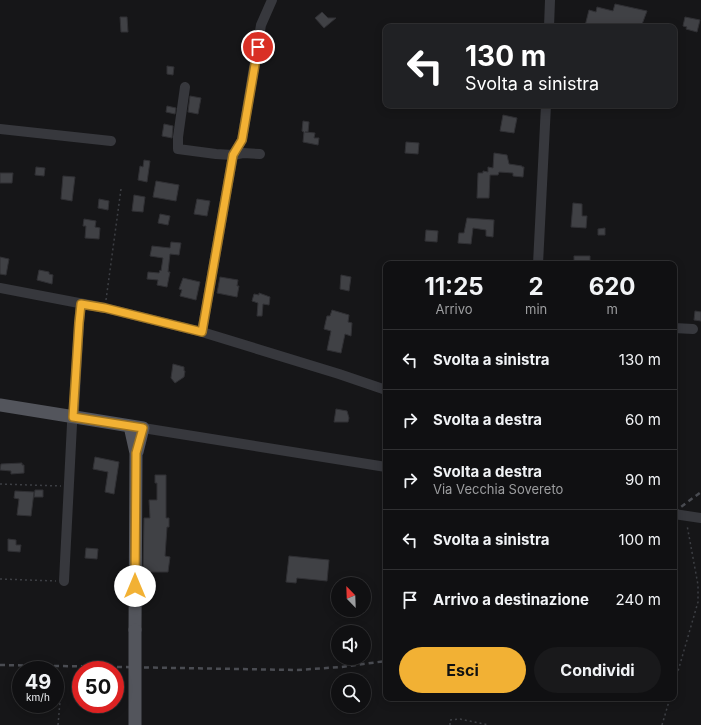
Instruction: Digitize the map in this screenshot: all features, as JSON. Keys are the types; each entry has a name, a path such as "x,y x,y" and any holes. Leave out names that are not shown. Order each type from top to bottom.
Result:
{"main road":[{"path":"0,405 137,427 135,725"}],"street":[{"path":"202,332 233,155 242,140 261,25 272,0"},
{"path":"549,24 550,0"},
{"path":"185,87 178,137 178,149 216,154 260,154"},
{"path":"538,261 546,108"},
{"path":"0,129 111,141"},
{"path":"0,288 105,308 202,332 383,389"},
{"path":"64,581 81,304"},
{"path":"677,328 693,329"},
{"path":"137,427 383,467"},
{"path":"677,514 701,518"}],"path":[{"path":"105,308 121,189"},
{"path":"0,484 69,486"},
{"path":"677,675 698,602 698,585 685,515"},
{"path":"0,579 64,581"},
{"path":"662,725 669,701"},
{"path":"58,725 59,713"},
{"path":"450,725 450,720 460,718 489,725"}],"building":[{"path":"615,4 647,11 642,24 586,24 589,10 596,12 597,7 613,11"},
{"path":"322,12 328,18 336,18 324,28 315,18"},
{"path":"120,17 127,17 128,32 121,32"},
{"path":"685,17 700,20 697,32 686,29 687,27 683,26"},
{"path":"167,66 174,67 173,75 167,74"},
{"path":"190,96 201,98 198,114 188,112"},
{"path":"167,106 176,108 175,114 166,112"},
{"path":"503,115 517,118 514,133 500,131"},
{"path":"303,121 309,122 308,132 305,132 315,133 314,138 319,138 318,145 303,142"},
{"path":"164,124 173,126 172,138 162,136"},
{"path":"406,142 419,143 418,154 405,153"},
{"path":"494,153 507,155 509,164 524,167 523,177 513,176 513,173 499,172 498,175 490,175 489,198 477,198 478,173 483,173 483,171 488,172 488,167 493,168"},
{"path":"144,160 150,161 147,182 138,180 140,166 143,167"},
{"path":"36,167 45,168 44,176 35,175"},
{"path":"0,173 13,173 12,183 0,183"},
{"path":"63,176 75,177 72,201 61,199"},
{"path":"156,181 179,185 176,201 153,197"},
{"path":"134,195 145,197 143,212 132,211"},
{"path":"99,199 109,201 108,210 98,208"},
{"path":"197,199 210,201 207,216 194,214"},
{"path":"573,203 582,204 582,216 587,216 586,228 571,227"},
{"path":"160,214 170,216 168,225 158,223"},
{"path":"467,218 494,220 493,237 486,236 486,230 473,228 471,244 458,243 459,233 464,233"},
{"path":"84,219 96,221 95,227 100,228 99,239 85,238 86,226 83,226"},
{"path":"605,228 605,235 598,235 598,229"},
{"path":"426,230 438,231 437,242 425,241"},
{"path":"171,242 181,243 179,255 170,254 168,272 170,272 167,287 157,285 158,280 147,279 148,272 159,273 160,270 161,271 163,258 150,256 152,246 170,248"},
{"path":"574,256 590,256 590,261 574,261"},
{"path":"0,257 9,259 6,275 0,274"},
{"path":"39,270 49,272 49,274 53,275 52,284 37,280"},
{"path":"341,275 351,277 349,291 340,289"},
{"path":"220,277 238,280 237,286 239,286 237,297 217,293"},
{"path":"183,278 200,282 196,300 180,296 182,290 179,289"},
{"path":"259,293 270,297 269,305 263,304 262,316 257,316 258,303 252,301 254,294 259,295"},
{"path":"332,310 349,315 348,322 352,323 351,336 345,334 341,353 327,350 331,331 324,329 327,316 330,316"},
{"path":"695,311 701,312 701,321 694,320"},
{"path":"173,364 184,367 185,371 184,377 175,383 171,378"},
{"path":"336,409 347,411 349,418 348,422 334,422"},
{"path":"95,457 119,462 114,494 105,492 108,472 93,469"},
{"path":"22,463 22,465 24,465 24,473 11,474 11,471 0,470 1,464"},
{"path":"155,475 166,475 166,518 169,518 169,527 167,527 165,556 170,557 168,572 143,572 144,518 150,518 149,500 157,500 157,483 155,483"},
{"path":"35,490 43,490 43,497 34,497"},
{"path":"15,491 34,492 31,516 17,515 19,499 14,498"},
{"path":"8,539 16,540 16,545 21,545 20,552 8,551"},
{"path":"86,548 98,549 97,559 85,558"},
{"path":"289,556 329,560 327,581 297,578 296,583 286,582"}],"railway":[{"path":"677,510 701,492"},
{"path":"0,665 297,670 341,667 383,661"}],"route":[{"path":"135,586 136,453 143,428 73,417 81,304 105,308 202,332 233,155 242,140 258,47"}]}
